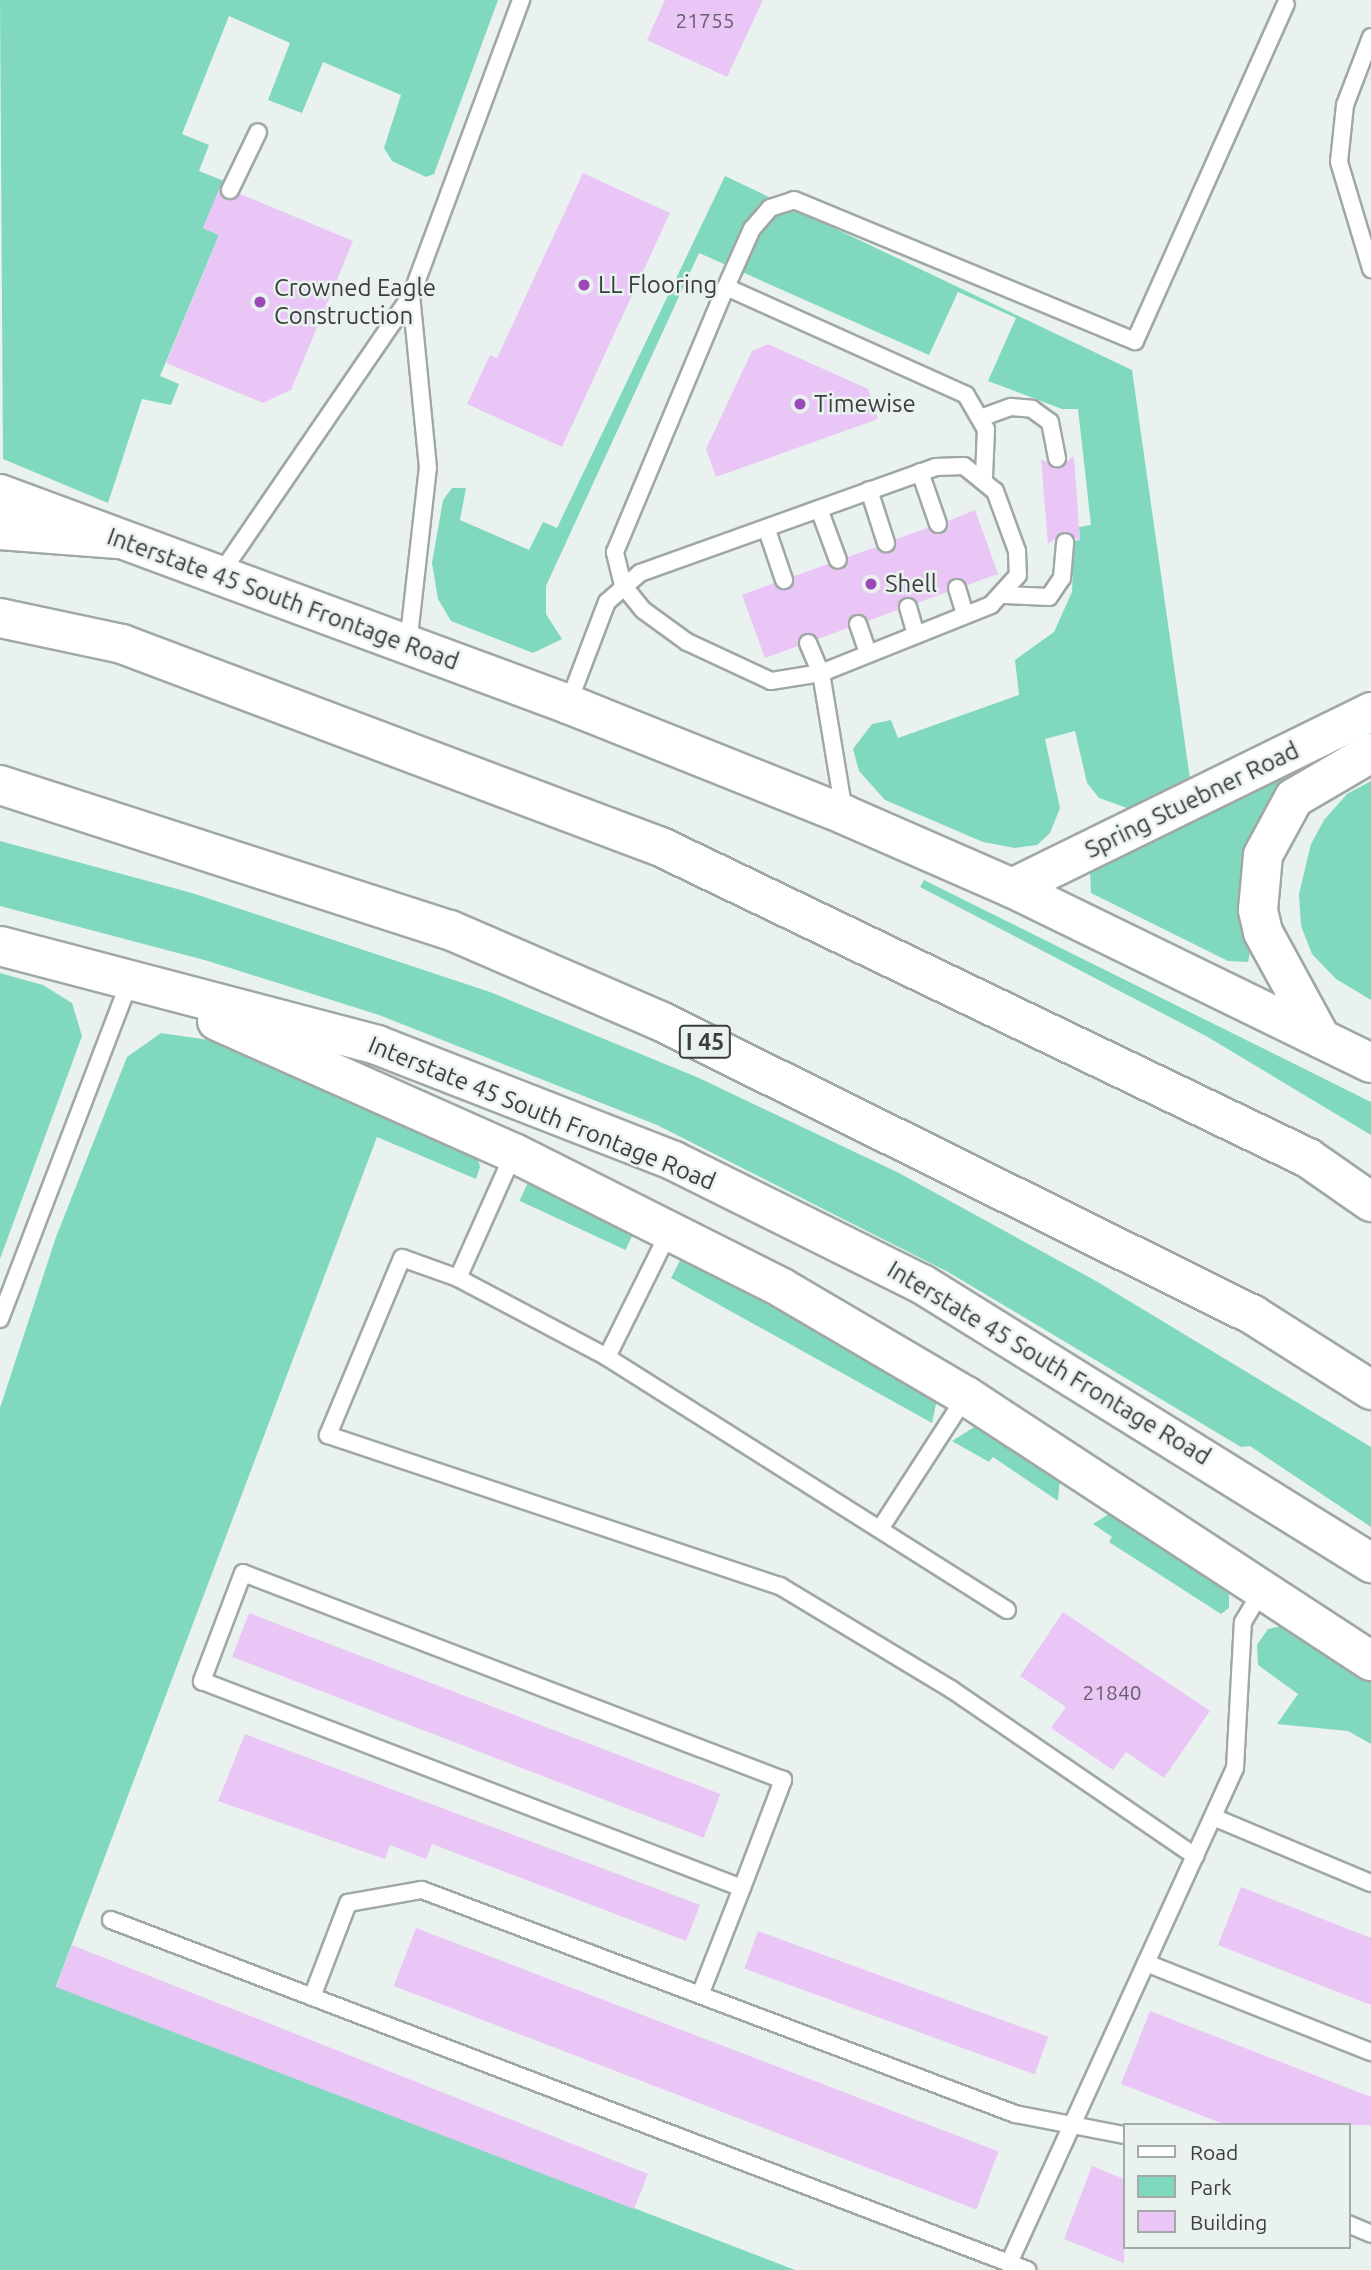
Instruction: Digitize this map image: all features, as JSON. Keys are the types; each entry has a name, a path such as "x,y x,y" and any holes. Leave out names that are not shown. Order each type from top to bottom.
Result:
{"main road":[{"name":"Interstate 45 South Frontage Road","path":"0,494 568,704 845,815 1012,888 1318,1033 1371,1063"},
{"path":"0,530 117,539"},
{"path":"0,618 122,645 661,846 1308,1158 1371,1202"},
{"name":"Spring Stuebner Road","path":"1012,888 1371,712"},
{"name":"Spring Stuebner Road","path":"1318,1033 1263,932 1258,910 1263,855 1294,799 1371,752"},
{"name":"I 45","path":"0,785 450,930 658,1020 1217,1297 1371,1390"},
{"name":"Interstate 45 South Frontage Road","path":"0,946 376,1045 674,1161 922,1284 1371,1563"},
{"path":"130,980 514,1153 671,1228 966,1396 1371,1661"}],"lane":[{"path":"219,576 411,296 521,0"},
{"path":"1065,542 1062,578 1049,597 1005,595 965,615 821,673 771,681 687,642 643,610 623,585 615,552 627,515 752,229 770,208 794,200 1135,341 1286,4"},
{"path":"1371,37 1345,105 1339,162 1371,269"},
{"path":"230,190 258,132"},
{"path":"726,287 915,368 966,395 983,417 984,477 1017,551 1018,575 1005,595"},
{"path":"408,645 428,468 411,296"},
{"path":"983,417 1011,407 1032,410 1050,422 1057,458"},
{"path":"568,704 607,602 623,585 920,472 964,466 984,477"},
{"path":"920,472 938,524"},
{"path":"869,490 886,543"},
{"path":"819,509 838,560"},
{"path":"767,530 785,580"},
{"path":"957,588 965,615"},
{"path":"908,607 916,635"},
{"path":"858,624 868,653"},
{"path":"808,643 821,673 845,815"},
{"path":"0,1319 130,980"},
{"path":"458,1278 514,1153"},
{"path":"607,1357 671,1228"},
{"path":"1007,1610 607,1357 458,1278 402,1258 328,1435 780,1586 951,1689 1195,1856"},
{"path":"880,1529 966,1396"},
{"path":"700,1995 742,1888 783,1780 243,1573 202,1681 742,1888"},
{"path":"1009,2263 1235,1768 1243,1622 1263,1589"},
{"path":"1213,1817 1371,1883"},
{"path":"312,1997 348,1903 422,1890 1015,2114 1122,2135"},
{"path":"111,1920 1027,2270"},
{"path":"1146,1963 1371,2052"},
{"path":"1350,2225 1371,2234"}],"green space":[{"path":"0,0 498,0 434,174 426,177 392,161 384,148 401,95 323,62 302,113 268,100 290,43 229,16 182,134 209,145 199,171 224,181 203,228 219,235 160,376 179,384 171,405 142,399 108,503 3,459"},
{"path":"725,176 1132,370 1190,779 1130,809 1099,798 1087,783 1075,731 1045,739 1060,808 1050,833 1037,845 1015,848 983,842 885,800 859,771 853,749 872,724 891,720 898,738 1019,695 1015,660 1054,632 1072,592 1074,541 1080,540 1079,527 1091,525 1078,409 1062,409 988,381 1016,318 958,292 929,355 699,253 546,586 546,614 562,639 533,653 451,621 438,599 432,563 443,500 452,488 466,488 460,520 529,550 543,522 557,528"},
{"path":"1278,775 1285,781 1248,962 1228,961 1091,893 1090,873"},
{"path":"1371,781 1371,1000 1336,979 1312,954 1301,926 1299,894 1311,844 1324,820 1347,794"},
{"path":"0,841 192,893 490,992 699,1078 899,1173 1096,1281 1371,1447 1371,1527 1250,1446 1241,1447 948,1272 657,1125 379,1015 208,961 0,906"},
{"path":"924,880 1371,1102 1371,1135 1206,1036 920,887"},
{"path":"0,973 43,985 72,1003 82,1036 0,1259"},
{"path":"161,1033 216,1041 476,1152 480,1167 476,1179 377,1137 56,1986 795,2270 0,2270 0,1408 56,1237 127,1057"},
{"path":"530,1178 636,1227 625,1250 519,1201"},
{"path":"684,1253 937,1399 932,1423 671,1278"},
{"path":"979,1424 1060,1477 1058,1501 993,1457 989,1462 952,1441"},
{"path":"1112,1512 1229,1588 1229,1608 1221,1614 1109,1542 1112,1537 1093,1524"},
{"path":"1283,1626 1371,1677 1371,1744 1348,1731 1277,1724 1298,1694 1258,1665 1257,1645 1268,1629"}],"building":[{"path":"665,0 763,0 727,77 647,40"},
{"name":"LL Flooring","path":"583,173 670,213 562,447 467,404 490,355 497,358"},
{"name":"Crowned Eagle Construction","path":"220,187 226,200 240,194 353,241 291,390 263,403 166,363 219,235 203,228"},
{"name":"Timewise","path":"768,344 868,389 878,419 716,477 706,449 752,351"},
{"path":"1074,456 1080,541 1065,532 1048,544 1041,459 1058,468"},
{"name":"Shell","path":"975,510 998,574 967,585 953,578 947,592 917,603 904,597 898,610 868,621 854,614 848,628 818,639 804,633 798,646 765,658 742,595 774,583 788,590 794,576 828,564 841,570 848,557 876,547 890,553 896,539 928,528 942,534 948,521"},
{"path":"1063,1612 1210,1711 1164,1778 1126,1752 1113,1770 1051,1728 1066,1707 1020,1676"},
{"path":"249,1613 720,1794 704,1838 232,1657"},
{"path":"245,1734 700,1905 686,1941 432,1844 426,1859 390,1845 385,1859 218,1801"},
{"path":"1241,1887 1371,1938 1371,2005 1218,1945"},
{"path":"416,1928 999,2152 976,2210 394,1986"},
{"path":"758,1931 1048,2037 1035,2074 744,1969"},
{"path":"72,1945 648,2174 634,2209 56,1987"},
{"path":"1150,2011 1371,2097 1371,2125 1221,2123 1121,2084"},
{"path":"1092,2166 1122,2178 1124,2263 1064,2239"}],"place":[{"name":"LL Flooring","path":"584,285"},
{"name":"Crowned Eagle Construction","path":"260,302"},
{"name":"Timewise","path":"800,404"},
{"name":"Shell","path":"871,584"}]}
